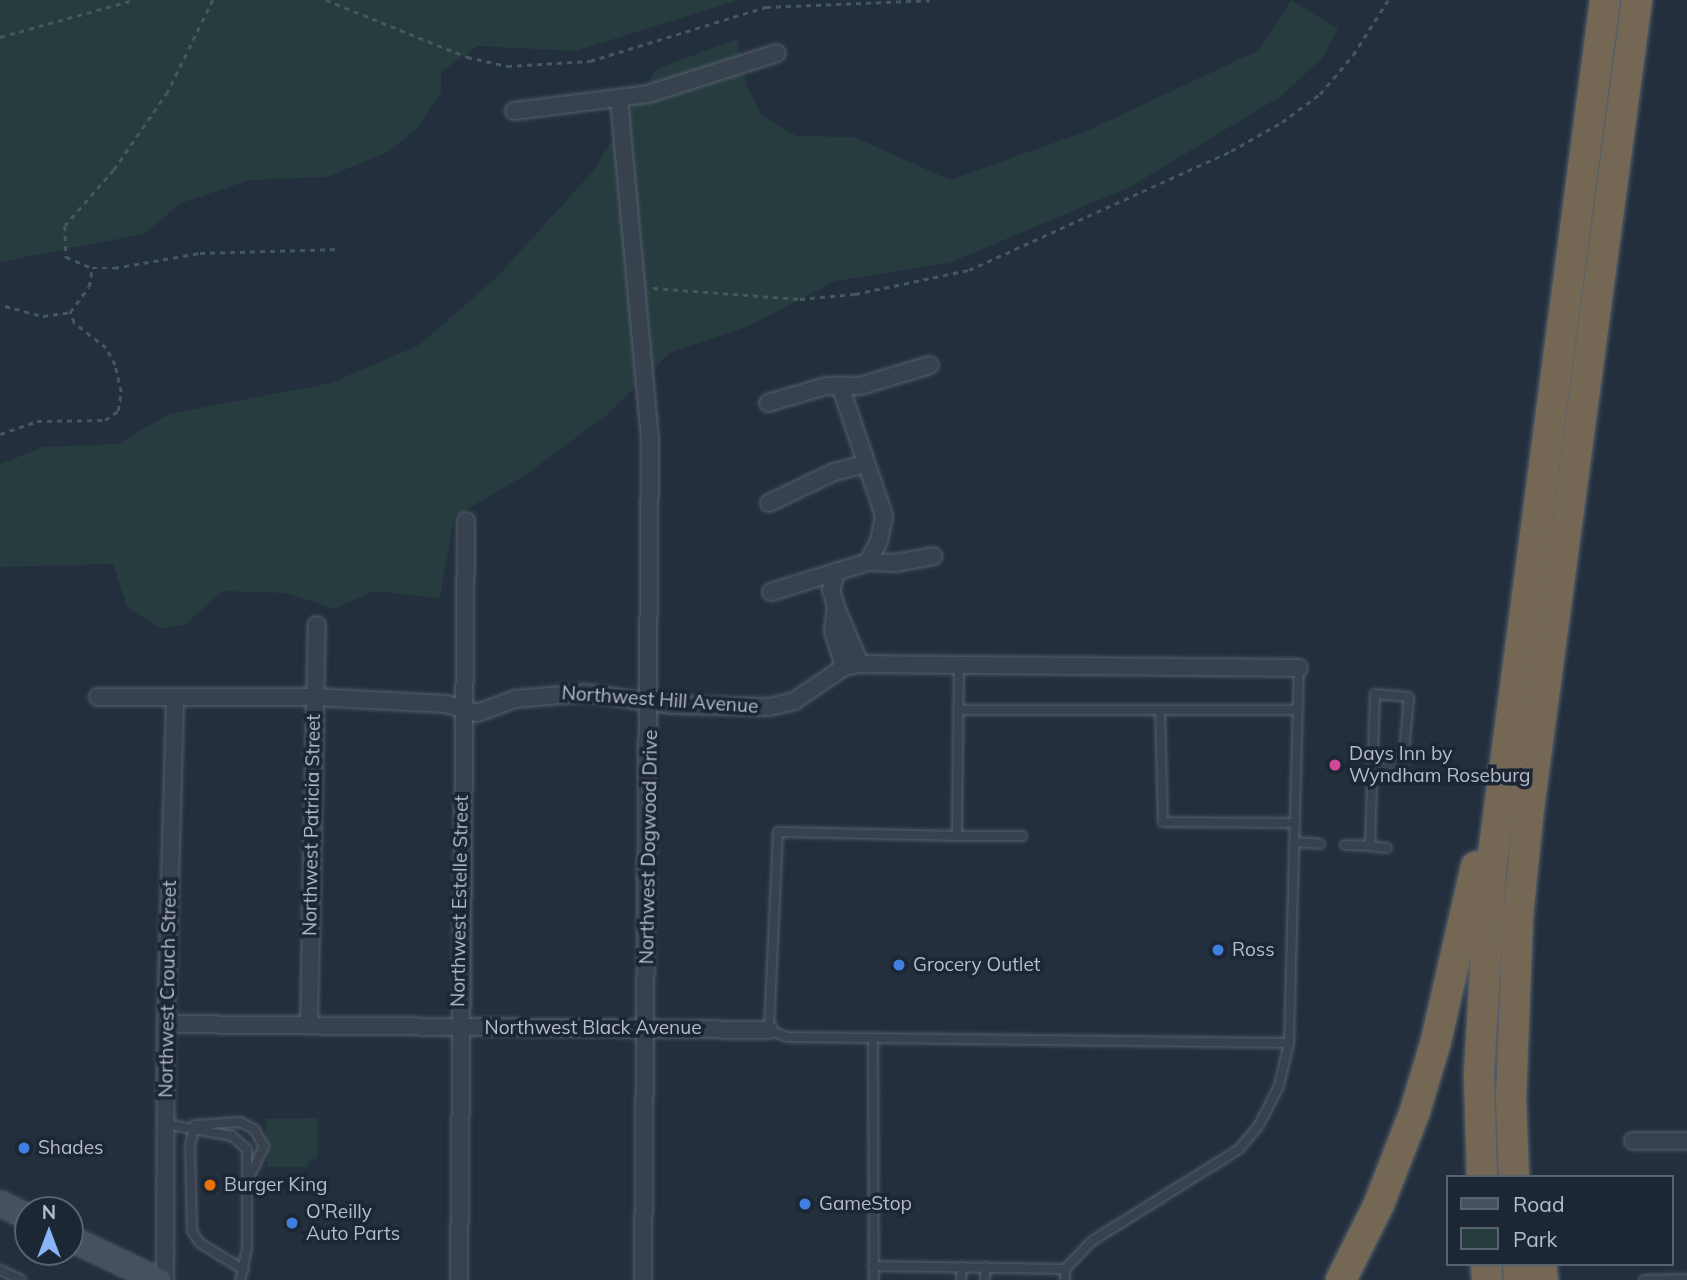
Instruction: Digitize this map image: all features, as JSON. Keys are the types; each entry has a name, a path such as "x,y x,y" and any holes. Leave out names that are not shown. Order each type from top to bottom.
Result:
{"highway":[{"path":"1482,1175 1482,989 1509,724 1605,0"},
{"path":"1514,1175 1511,1099 1518,916 1528,808 1637,0"},
{"path":"1340,1280 1393,1171 1436,1041 1509,724"},
{"path":"1518,916 1534,1175"}],"main road":[{"path":"84,1245 158,1280"}],"street":[{"path":"514,111 619,99 777,52"},
{"name":"Northwest Dogwood Drive","path":"619,99 650,440 651,702 643,1280"},
{"path":"768,403 840,385 860,386 930,365"},
{"path":"840,385 863,465 884,516 880,541 868,562"},
{"path":"769,503 834,472 863,465"},
{"name":"Northwest Estelle Street","path":"459,1280 458,1027 466,521"},
{"path":"771,593 868,562 933,556"},
{"path":"836,572 831,590 852,665 959,662 1300,668"},
{"name":"Northwest Patricia Street","path":"309,1026 317,625"},
{"name":"Northwest Hill Avenue","path":"98,697 314,697 462,709 477,713 515,699 561,693 651,702 769,708 794,701 852,665"},
{"name":"Northwest Crouch Street","path":"165,1280 166,1024 174,699"},
{"name":"Northwest Black Avenue","path":"166,1024 769,1030"},
{"path":"1633,1140 1687,1141"}],"lane":[{"path":"957,836 959,662"},
{"path":"1065,1280 1065,1269 1092,1241 1224,1163 1250,1139 1279,1086 1289,1042 1300,668"},
{"path":"1370,846 1375,694 1409,697 1403,763 1373,771"},
{"path":"958,710 1298,710"},
{"path":"1160,710 1163,822 1295,823"},
{"path":"1022,836 778,832 769,1030 787,1037 1289,1042"},
{"path":"1294,842 1320,844"},
{"path":"1345,845 1387,848"},
{"path":"873,1038 874,1280"},
{"path":"166,1124 240,1122 254,1129 264,1146 250,1175"},
{"path":"195,1125 240,1139 247,1149 250,1175 244,1270 240,1280"},
{"path":"195,1125 190,1145 192,1231 200,1243 244,1270"},
{"path":"873,1266 1065,1269"},
{"path":"961,1280 962,1267"},
{"path":"985,1267 985,1280"},
{"path":"0,1270 21,1280"},
{"path":"1644,1280 1687,1279"}],"path":[{"path":"0,37 133,0"},
{"path":"213,0 168,92 114,170 65,226 66,257 92,268 200,253 339,248"},
{"path":"326,0 467,57 506,66 590,61 724,17 766,7 930,0"},
{"path":"636,288 800,299 855,293 969,270 1220,156 1282,122 1320,94 1353,55 1388,0"},
{"path":"5,306 43,316 70,312 89,287 92,268"},
{"path":"0,434 37,421 105,420 118,411 121,392 115,365 106,348 74,323 70,312"}],"green space":[{"path":"0,0 738,0 576,51 478,46 441,72 441,92 417,128 390,151 327,177 250,180 181,203 144,234 0,262"},
{"path":"1291,0 1338,29 1322,58 1281,96 1130,187 949,263 835,281 749,326 671,352 608,414 527,474 454,517 440,598 373,591 335,609 285,593 222,591 186,624 161,629 127,607 113,564 0,567 0,464 43,447 118,444 169,414 331,383 419,345 496,278 594,170 656,69 737,39 747,85 761,115 796,136 854,137 950,180 1087,131 1259,50"},
{"path":"318,1118 317,1159 309,1159 308,1167 267,1167 266,1119"}],"place":[{"name":"Days Inn by Wyndham Roseburg","path":"1335,765"},
{"name":"Ross","path":"1218,950"},
{"name":"Grocery Outlet","path":"899,965"},
{"name":"Shades","path":"24,1148"},
{"name":"Burger King","path":"210,1185"},
{"name":"GameStop","path":"805,1204"},
{"name":"O'Reilly Auto Parts","path":"292,1223"}]}
